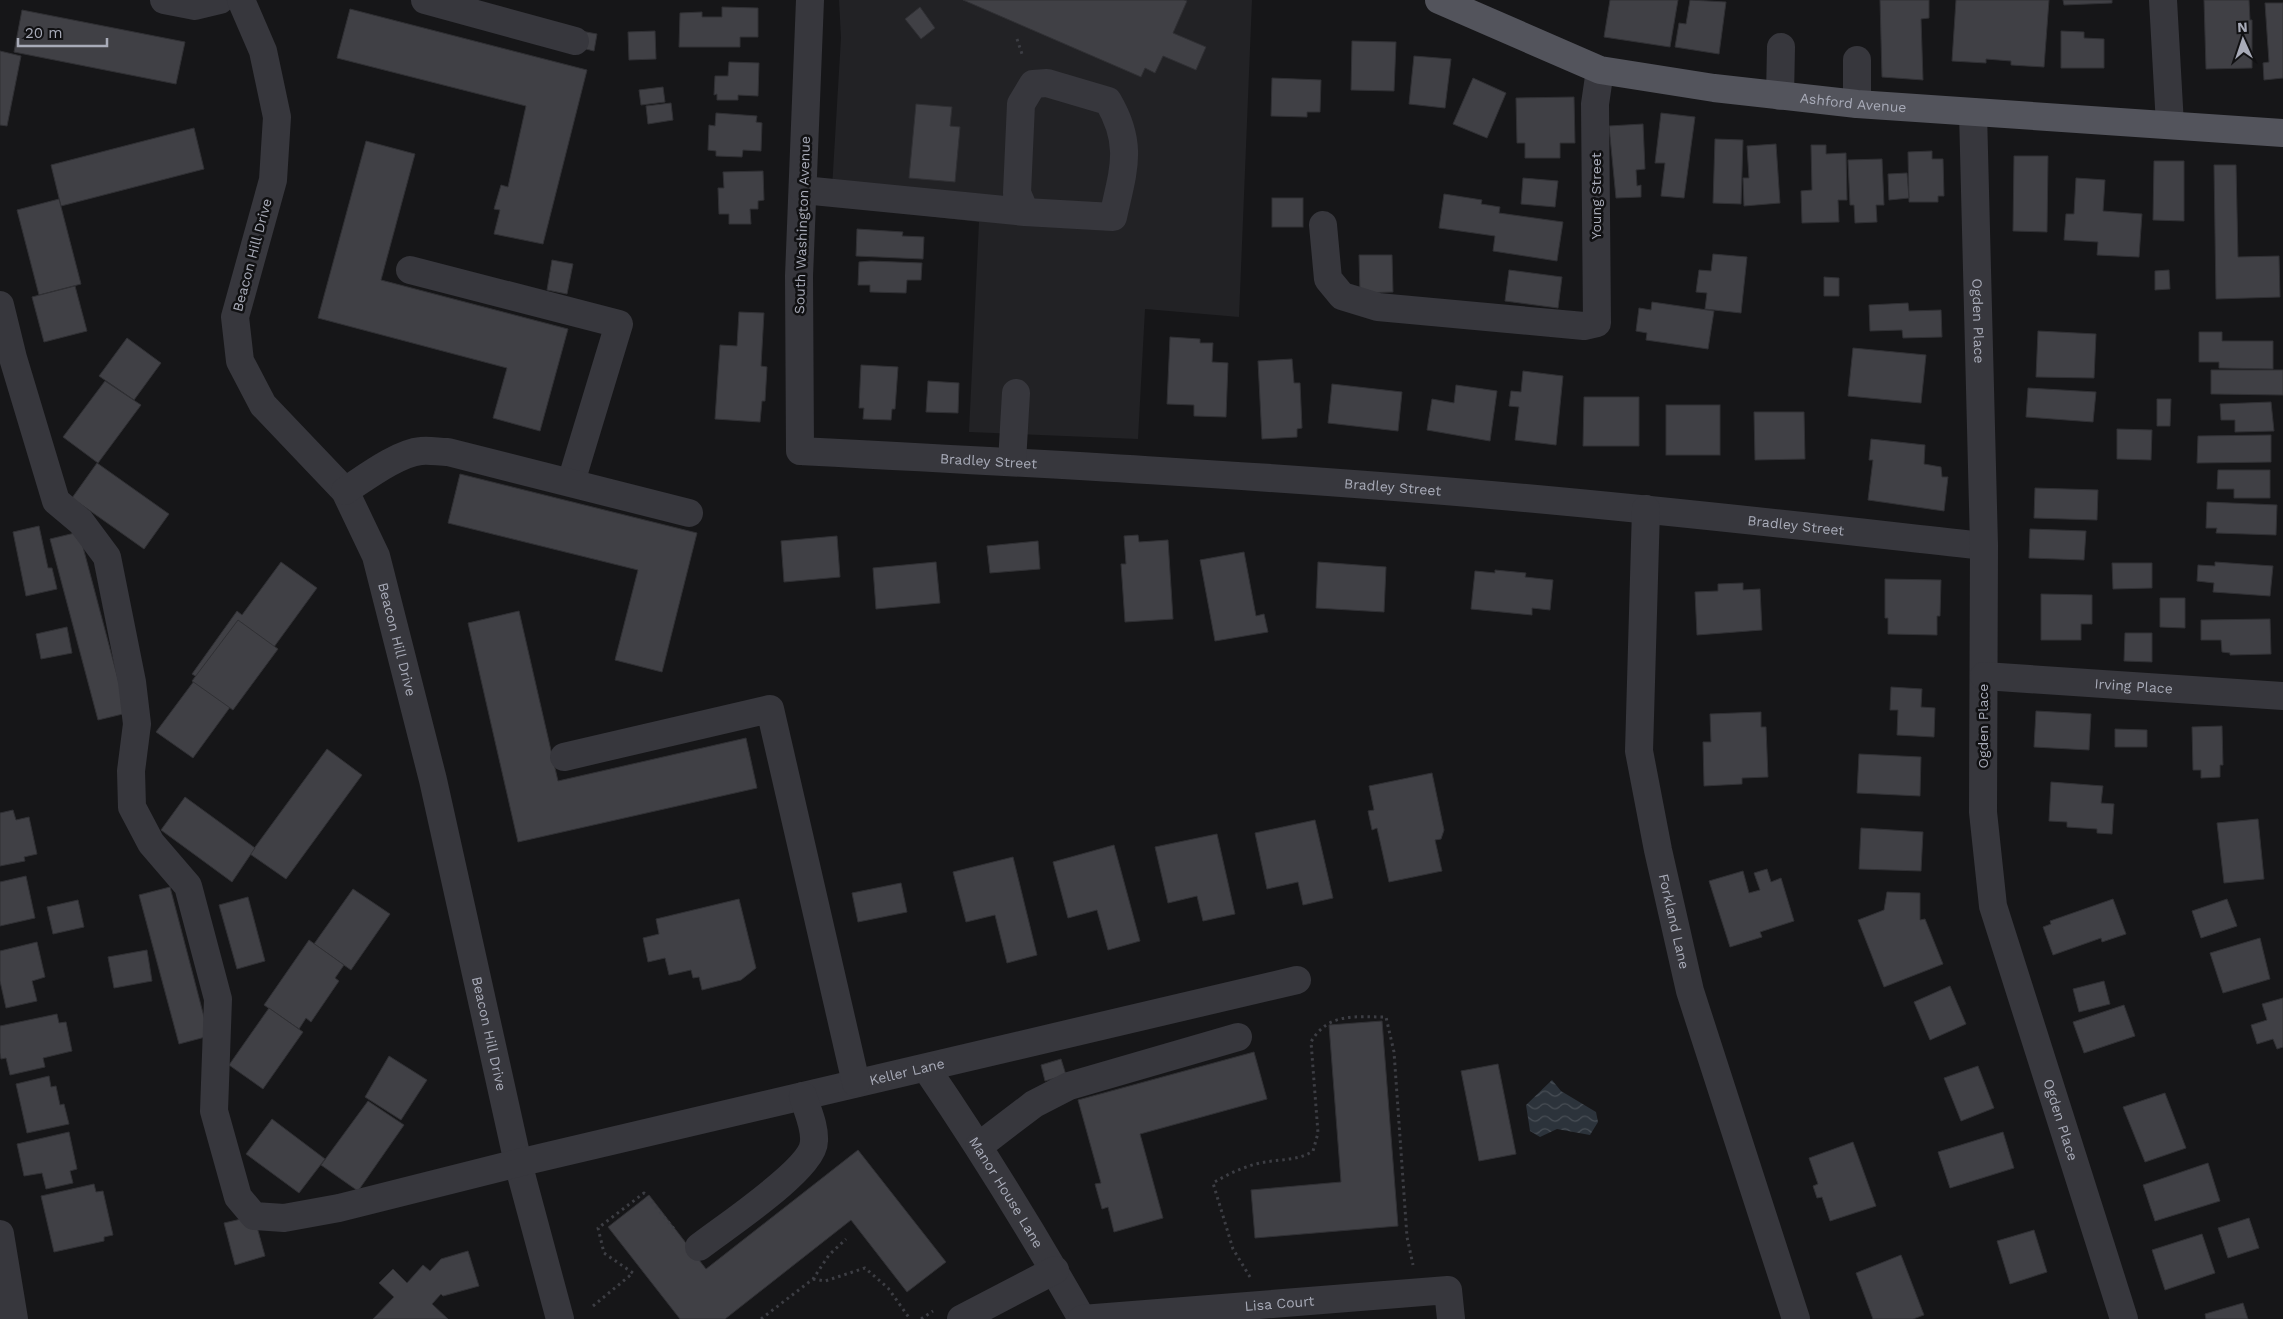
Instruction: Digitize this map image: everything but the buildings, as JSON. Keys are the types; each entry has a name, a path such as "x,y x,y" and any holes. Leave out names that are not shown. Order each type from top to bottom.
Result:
{"main road":[{"name":"Ashford Avenue","path":"1439,0 1600,70 1714,88 1857,104 2283,133"}],"street":[{"path":"164,0 195,6 220,0"},
{"name":"Beacon Hill Drive","path":"241,0 263,51 277,116 273,180 235,317 240,361 263,405 345,491 376,556 432,780 518,1163 560,1319"},
{"path":"424,0 575,41"},
{"name":"South Washington Avenue","path":"800,451 799,276 810,0"},
{"path":"2163,0 2170,125"},
{"path":"1780,96 1781,46"},
{"path":"1856,60 1857,104"},
{"name":"Young Street","path":"1323,225 1328,279 1342,296 1378,307 1584,326 1597,323 1596,104 1600,70"},
{"path":"803,190 1025,212 1113,217 1126,155 1115,112 1108,100 1047,83 1033,84 1020,104 1017,192 1025,212"},
{"name":"Ogden Place","path":"1973,112 1984,546 1983,812 1993,906 2124,1319"},
{"path":"410,270 619,324 571,482"},
{"name":"Keller Lane","path":"0,305 13,358 56,502 81,522 107,557 132,682 137,724 131,771 132,807 151,843 188,886 205,944 218,999 214,1111 238,1197 254,1216 284,1218 339,1208 518,1163 1297,980"},
{"path":"1012,462 1016,393"},
{"path":"345,491 383,467 419,451 448,452 689,513"},
{"name":"Bradley Street","path":"800,451 1274,478 1646,509 1984,546"},
{"name":"Forkland Lane","path":"1646,509 1640,752 1658,850 1690,991 1796,1319"},
{"name":"Irving Place","path":"1984,676 2283,696"},
{"path":"564,757 770,709 856,1083"},
{"path":"979,1146 1034,1104 1069,1086 1238,1038"},
{"name":"Manor House Lane","path":"926,1068 979,1146 1055,1270 1082,1319"},
{"path":"699,1246 797,1172 811,1152 814,1142 803,1096"},
{"path":"0,1234 14,1319"},
{"path":"961,1319 1055,1270"},
{"name":"Lisa Court","path":"1082,1319 1448,1290 1451,1319"}],"path":[{"path":"1254,1304 1252,1282 1233,1248 1213,1183 1234,1171 1260,1163 1306,1156 1314,1151 1318,1133 1311,1042 1318,1029 1326,1023 1354,1017 1386,1017 1390,1032 1398,1094 1398,1130 1407,1238 1412,1255 1416,1293"},
{"path":"593,1306 633,1273 604,1253 598,1228 644,1193 687,1245 699,1246"},
{"path":"761,1319 813,1279 829,1255 846,1239"},
{"path":"813,1279 825,1281 865,1268 888,1288 910,1319"}],"shaded area":[{"path":"839,0 1252,0 1239,317 1145,309 1138,439 969,432 979,222 831,205 841,38"}],"water":[{"path":"1552,1080 1561,1091 1596,1112 1598,1122 1590,1135 1557,1129 1540,1137 1530,1131 1526,1105"}]}
